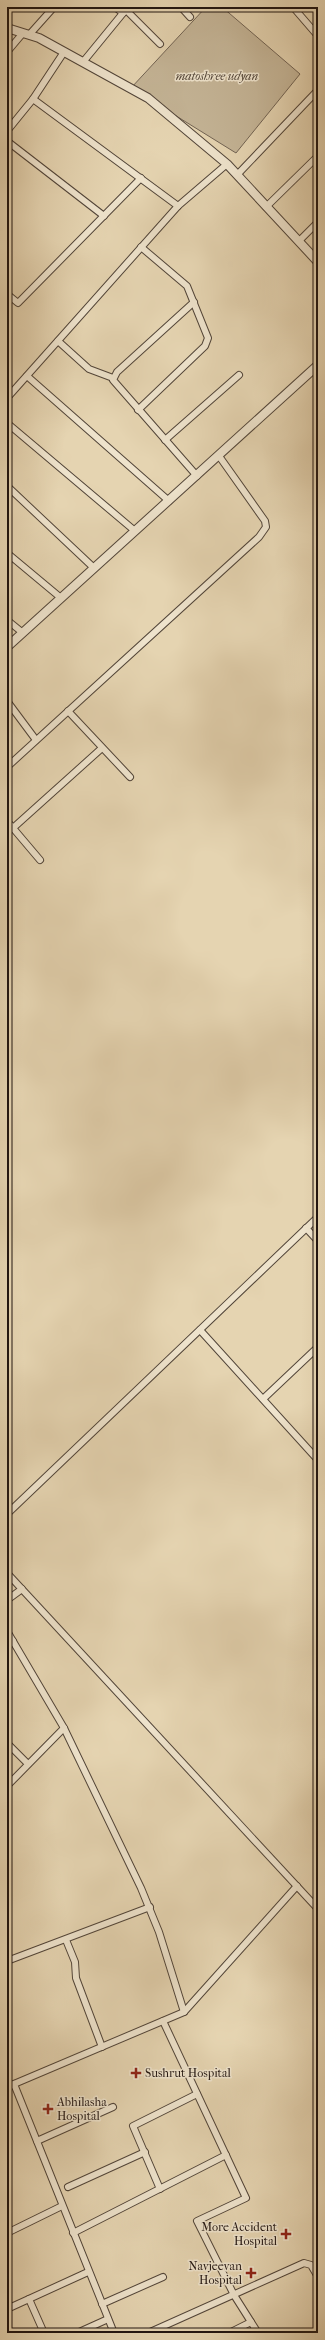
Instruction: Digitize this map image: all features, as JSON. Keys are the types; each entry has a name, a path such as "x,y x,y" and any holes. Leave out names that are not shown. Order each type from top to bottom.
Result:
{"street":[{"path":"7,52 54,7"},
{"path":"115,7 126,10 160,44"},
{"path":"181,7 190,17"},
{"path":"293,7 316,28 318,36"},
{"path":"83,62 126,10"},
{"path":"7,28 26,34 64,52 148,98 227,164 318,262"},
{"path":"7,131 33,99 64,52"},
{"path":"237,175 318,90"},
{"path":"33,99 178,206"},
{"path":"7,141 104,216"},
{"path":"266,207 318,156"},
{"path":"7,398 178,206 227,164"},
{"path":"7,294 18,303 141,178"},
{"path":"299,241 318,222"},
{"path":"138,410 208,342 208,338 194,302 183,280 142,247"},
{"path":"113,378 117,372 194,302"},
{"path":"58,341 89,369 113,378"},
{"path":"7,647 318,365"},
{"path":"165,440 239,375"},
{"path":"27,376 169,501"},
{"path":"113,378 115,384 197,476"},
{"path":"7,387 13,392"},
{"path":"7,423 135,531"},
{"path":"7,767 259,537 266,527 265,521 219,456"},
{"path":"7,486 94,568"},
{"path":"7,553 61,598"},
{"path":"7,620 23,633"},
{"path":"7,701 36,740"},
{"path":"68,711 130,777"},
{"path":"13,828 102,748"},
{"path":"7,821 40,860"},
{"path":"7,1514 318,1217"},
{"path":"306,1228 318,1241"},
{"path":"200,1330 318,1460"},
{"path":"263,1399 318,1347"},
{"path":"7,1573 318,1908"},
{"path":"7,1600 22,1589"},
{"path":"7,1631 64,1728 150,1908 184,2012"},
{"path":"7,1646 13,1641"},
{"path":"7,1786 64,1728"},
{"path":"7,1742 28,1764"},
{"path":"7,2088 184,2012 297,1886"},
{"path":"7,1962 150,1908"},
{"path":"66,1940 75,1962 76,1978 102,2047"},
{"path":"163,2020 246,2198 198,2221 234,2295 258,2333"},
{"path":"14,2084 88,2272 114,2333"},
{"path":"160,2189 133,2126 197,2094"},
{"path":"37,2141 113,2107"},
{"path":"68,2187 145,2152"},
{"path":"73,2233 226,2155"},
{"path":"7,2232 62,2206"},
{"path":"148,2333 304,2263 311,2265 318,2277"},
{"path":"7,2309 88,2272"},
{"path":"102,2304 163,2277"},
{"path":"29,2299 44,2333"},
{"path":"77,2333 108,2319"},
{"path":"229,2333 251,2322"}],"green space":[{"name":"matoshree udyan","path":"206,7 222,7 300,74 236,153 131,88"}],"place":[{"name":"Sushrut Hospital","path":"136,2073"},
{"name":"Abhilasha Hospital","path":"48,2109"},
{"name":"More Accident Hospital","path":"286,2234"},
{"name":"Navjeevan Hospital","path":"251,2273"}]}
